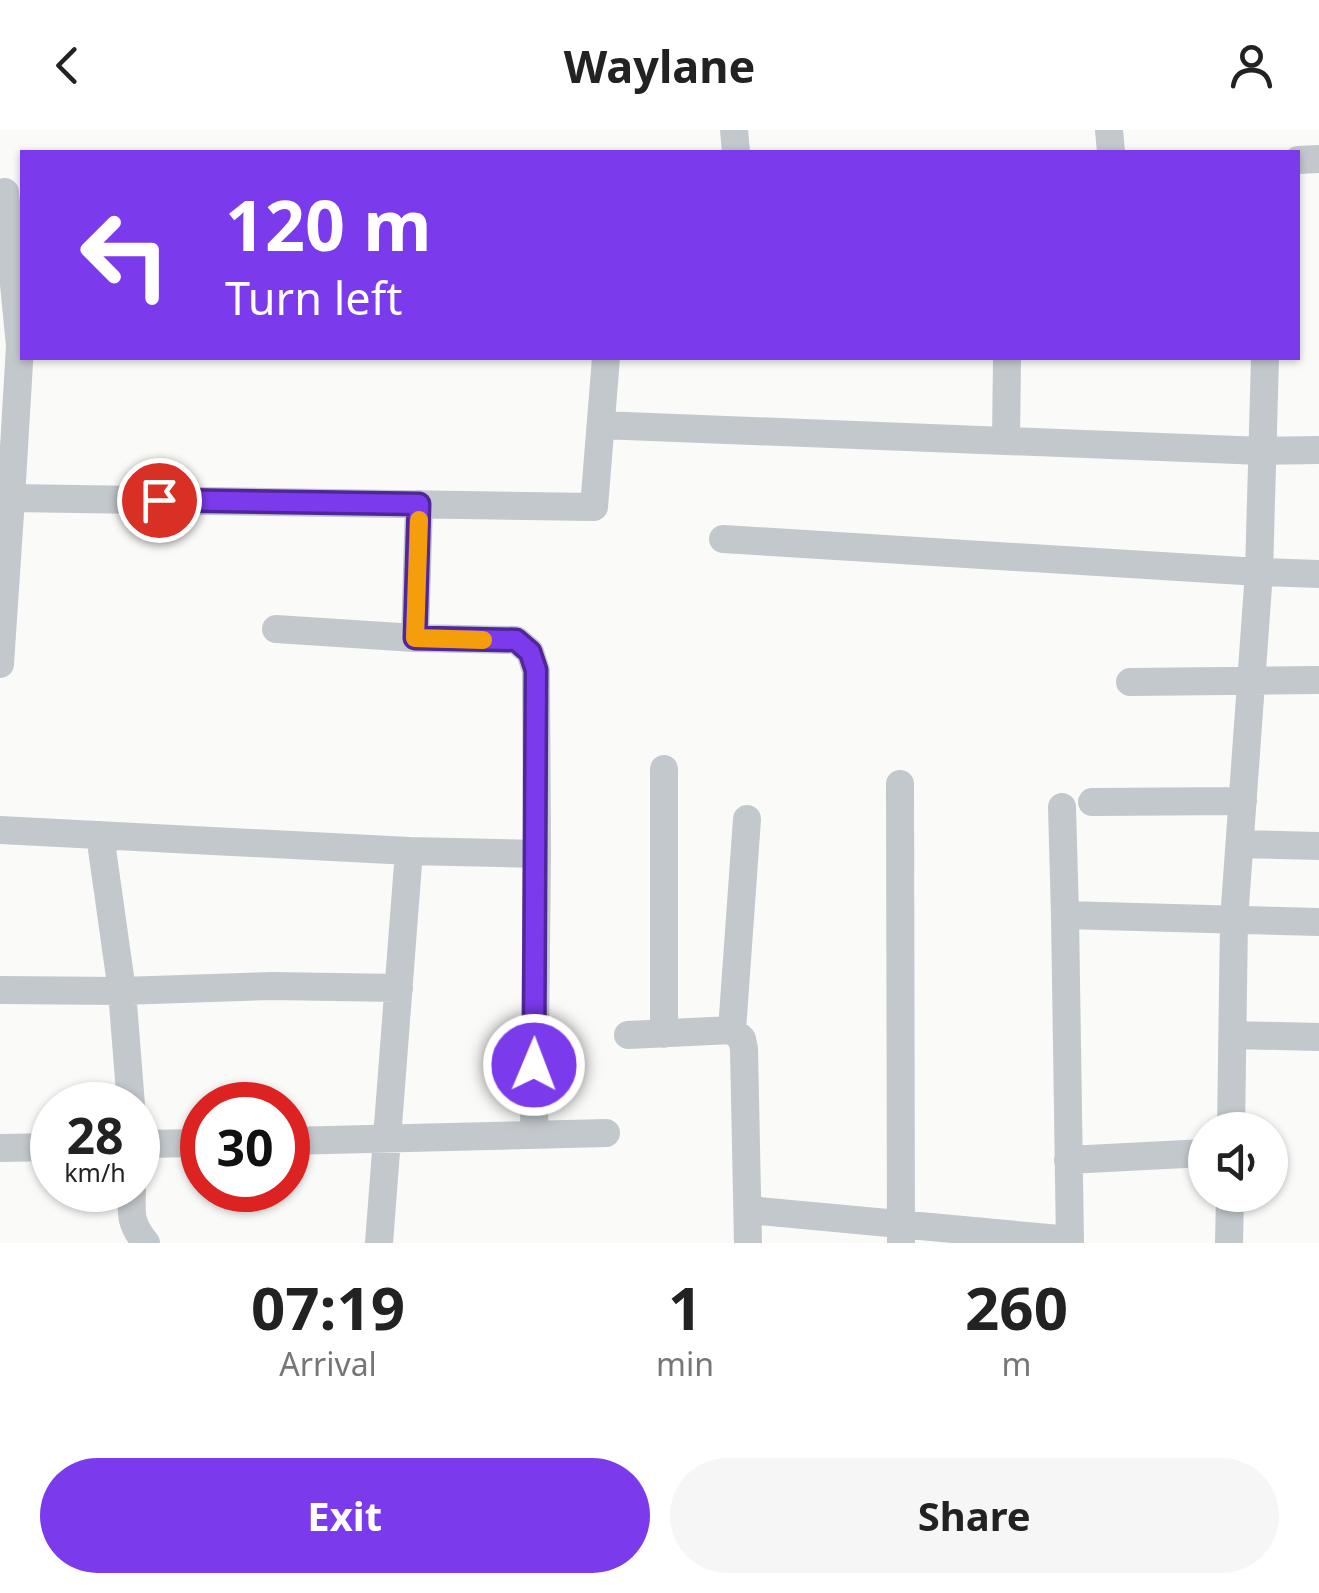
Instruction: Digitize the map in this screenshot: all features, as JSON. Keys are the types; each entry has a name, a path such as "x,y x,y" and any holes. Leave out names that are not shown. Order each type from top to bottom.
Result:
{"street":[{"path":"0,664 14,346 9,192"},
{"path":"5,498 594,507 606,360"},
{"path":"1006,441 1007,360"},
{"path":"1231,1112 1234,920 1258,572 1265,360"},
{"path":"600,426 1319,450"},
{"path":"415,638 419,504"},
{"path":"723,539 1319,574"},
{"path":"276,629 516,640 530,652 536,670 534,1135"},
{"path":"1130,682 1319,680"},
{"path":"664,768 664,1034"},
{"path":"900,784 902,1234"},
{"path":"1092,802 1243,801"},
{"path":"749,1210 902,1234 1070,1241 1062,807"},
{"path":"732,1030 747,819"},
{"path":"0,830 537,854"},
{"path":"100,835 122,992 129,1082"},
{"path":"1240,844 1319,846"},
{"path":"380,1243 409,851"},
{"path":"1065,915 1319,922"},
{"path":"0,990 399,988"},
{"path":"628,1035 732,1030 742,1039 748,1243"},
{"path":"1233,1035 1319,1037"},
{"path":"310,1140 606,1134"},
{"path":"0,1148 30,1148"},
{"path":"1068,1160 1188,1154"},
{"path":"132,1212 135,1230 146,1243"},
{"path":"1230,1212 1230,1243"}],"slow traffic":[{"path":"419,520 415,638 483,640"}],"route":[{"path":"159,500 419,504 415,638 516,640 530,652 536,670 534,1065"}]}
